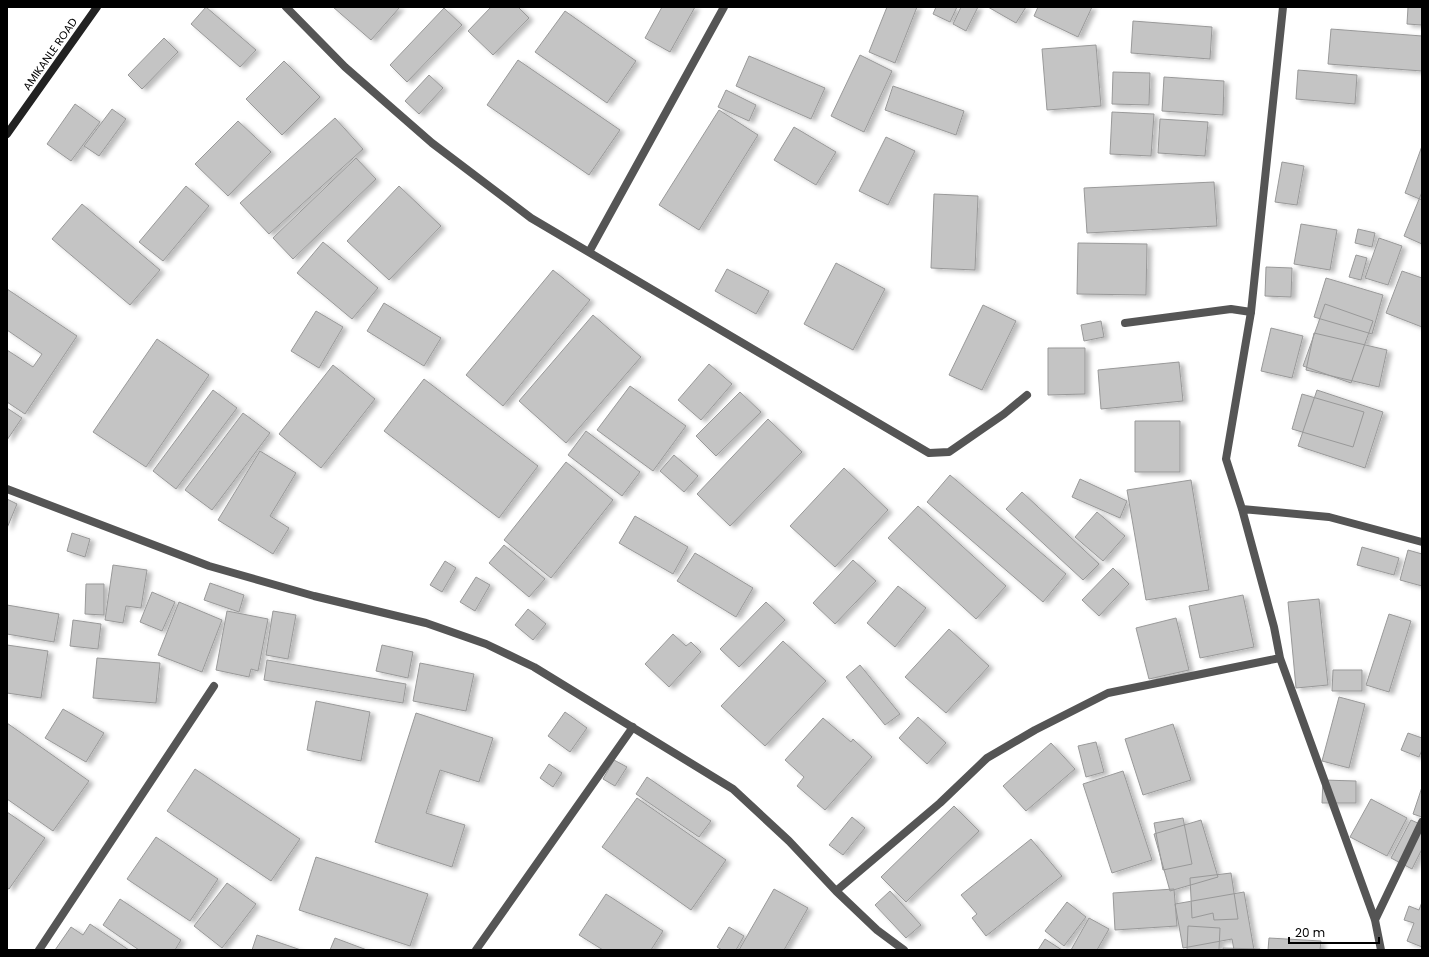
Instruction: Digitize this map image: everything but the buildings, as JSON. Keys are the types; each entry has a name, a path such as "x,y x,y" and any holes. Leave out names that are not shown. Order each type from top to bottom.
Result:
{"street":[{"name":"AMIKANLE ROAD","path":"7,134 97,7"},
{"path":"286,7 345,67 432,143 531,218 929,452 949,452 1004,414 1028,395"},
{"path":"589,252 724,7"},
{"path":"1283,7 1251,312 1226,459 1242,509 1274,628 1280,658 1375,920 1381,950"},
{"path":"1125,323 1231,309 1251,312"},
{"path":"7,489 209,566 314,596 426,624 486,644 534,667 733,789 790,841 836,891 877,930 904,950"},
{"path":"1242,509 1329,517 1422,542"},
{"path":"836,891 940,803 986,758 1035,730 1108,693 1280,658"},
{"path":"39,950 214,686"},
{"path":"476,950 633,727"},
{"path":"1375,920 1422,822"}]}
